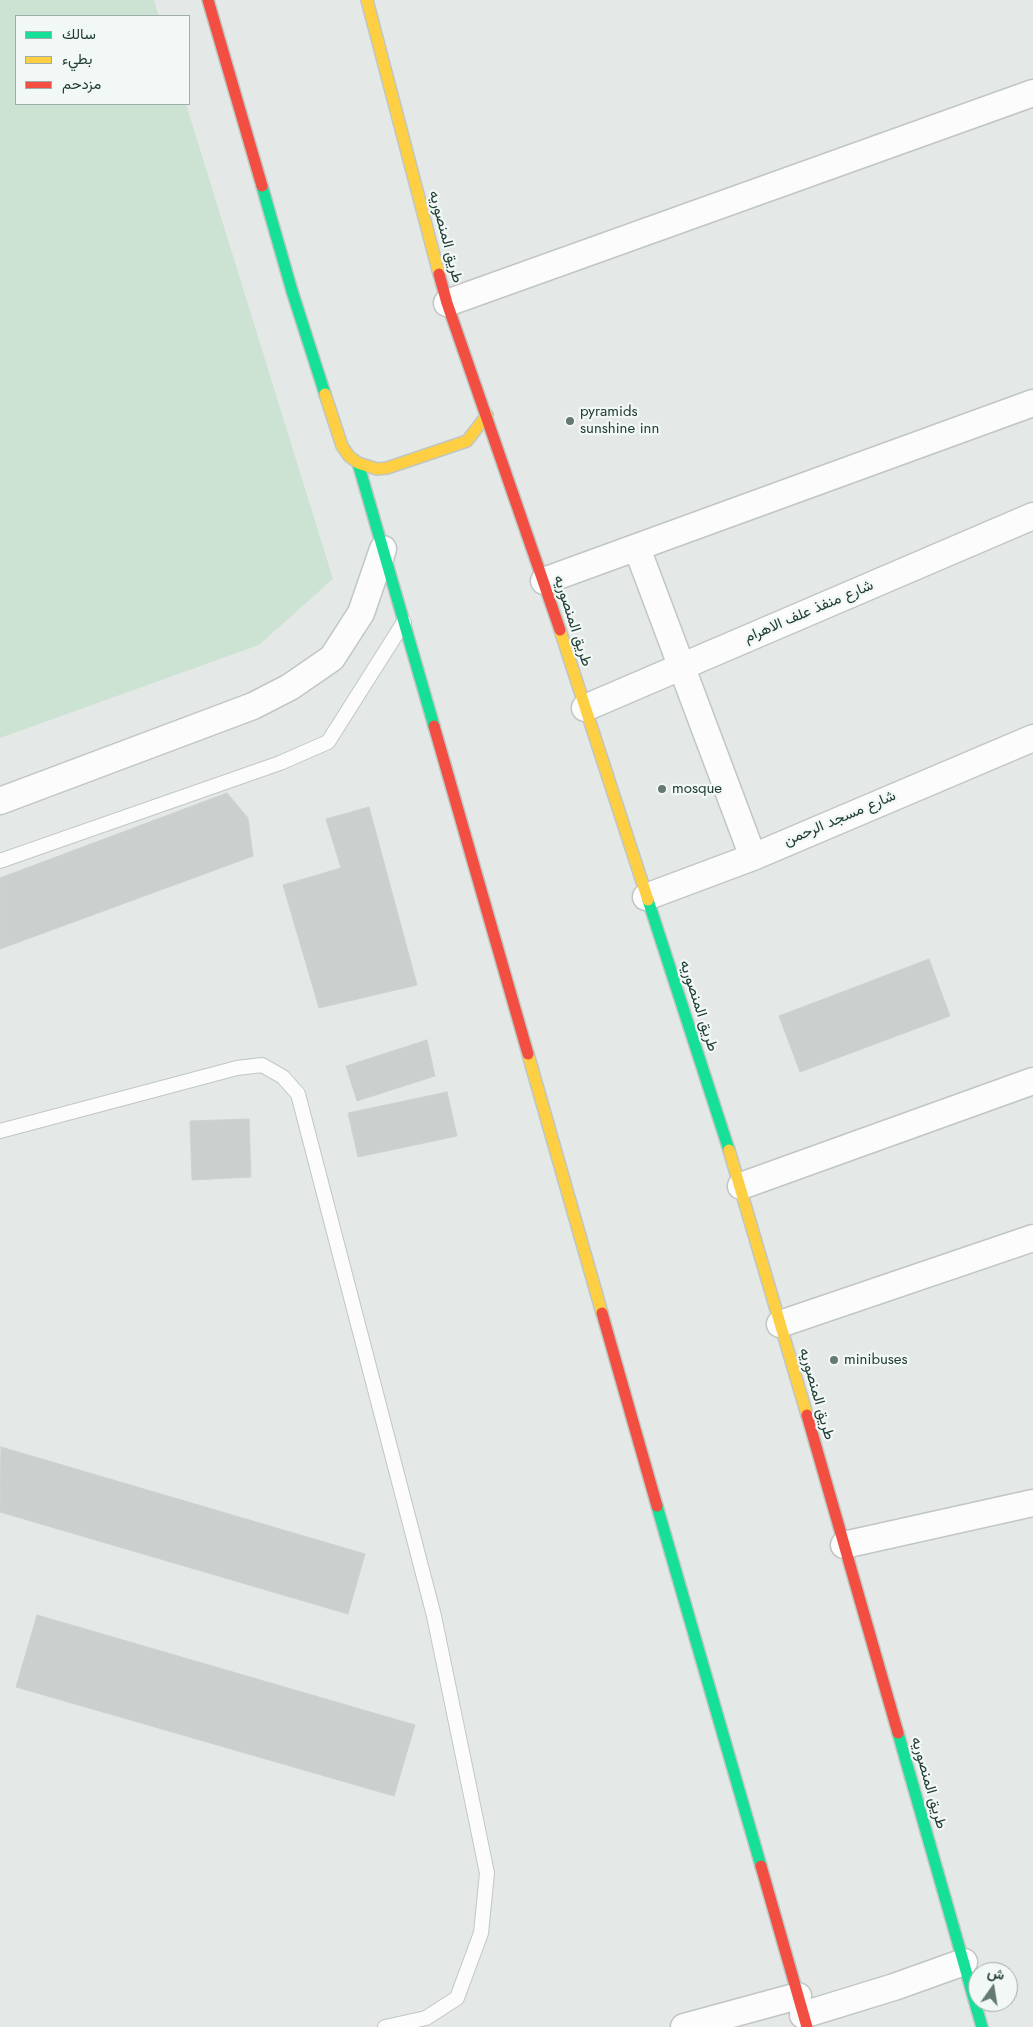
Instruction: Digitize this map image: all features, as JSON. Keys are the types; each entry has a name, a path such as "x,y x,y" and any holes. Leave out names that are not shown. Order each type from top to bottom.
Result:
{"main road":[{"path":"208,0 292,291 338,435 346,451 358,463 803,2012"},
{"name":"طريق المنصوريه","path":"367,0 448,303 544,581 742,1186 982,2027"},
{"path":"358,463 377,468 387,468 467,441 487,415"}],"street":[{"path":"448,303 1033,93"},
{"path":"544,581 1033,403"},
{"name":"شارع منفذ علف الاهرام","path":"585,708 1033,516"},
{"path":"637,548 680,668 752,857"},
{"path":"0,801 253,706 290,687 332,658 361,613 383,549"},
{"name":"شارع مسجد الرحمن","path":"646,897 752,857 1033,738"},
{"path":"742,1186 1033,1081"},
{"path":"780,1324 1033,1238"},
{"path":"844,1545 1033,1503"},
{"path":"684,2027 803,2012 894,1988 964,1962"}],"lane":[{"path":"0,861 280,763 328,742 404,621"},
{"path":"0,1131 237,1068 262,1065 283,1077 298,1094 434,1616 487,1873 481,1933 457,1998 426,2018 385,2027"}],"green space":[{"path":"0,0 154,0 159,15 15,15 15,105 186,105 333,579 259,645 0,738"}],"building":[{"path":"227,793 248,818 253,856 0,949 0,878"},
{"path":"369,807 417,985 319,1008 283,885 341,868 326,819"},
{"path":"929,959 950,1016 800,1072 779,1016"},
{"path":"427,1040 435,1076 357,1101 346,1066"},
{"path":"447,1092 457,1136 358,1157 348,1113"},
{"path":"249,1119 251,1177 192,1180 190,1121"},
{"path":"1,1447 365,1554 348,1614 0,1512"},
{"path":"37,1615 415,1725 394,1796 16,1687"}],"traffic: fast":[{"path":"262,186 292,291 325,394"},
{"path":"358,463 434,726"},
{"path":"648,900 729,1150"},
{"path":"657,1506 761,1866"},
{"path":"898,1733 982,2027"}],"traffic: slow":[{"path":"367,0 439,274"},
{"path":"325,394 342,446 349,456 358,463 377,469 387,468 467,441 487,415"},
{"path":"560,630 648,900"},
{"path":"528,1054 602,1313"},
{"path":"729,1150 807,1415"}],"traffic: jam":[{"path":"208,0 262,186"},
{"path":"439,274 447,303 560,630"},
{"path":"434,726 528,1054"},
{"path":"602,1313 657,1506"},
{"path":"807,1415 898,1733"},
{"path":"761,1866 807,2027"}],"place":[{"name":"pyramids sunshine inn","path":"570,421"},
{"name":"mosque","path":"662,789"},
{"name":"minibuses","path":"834,1360"}]}
